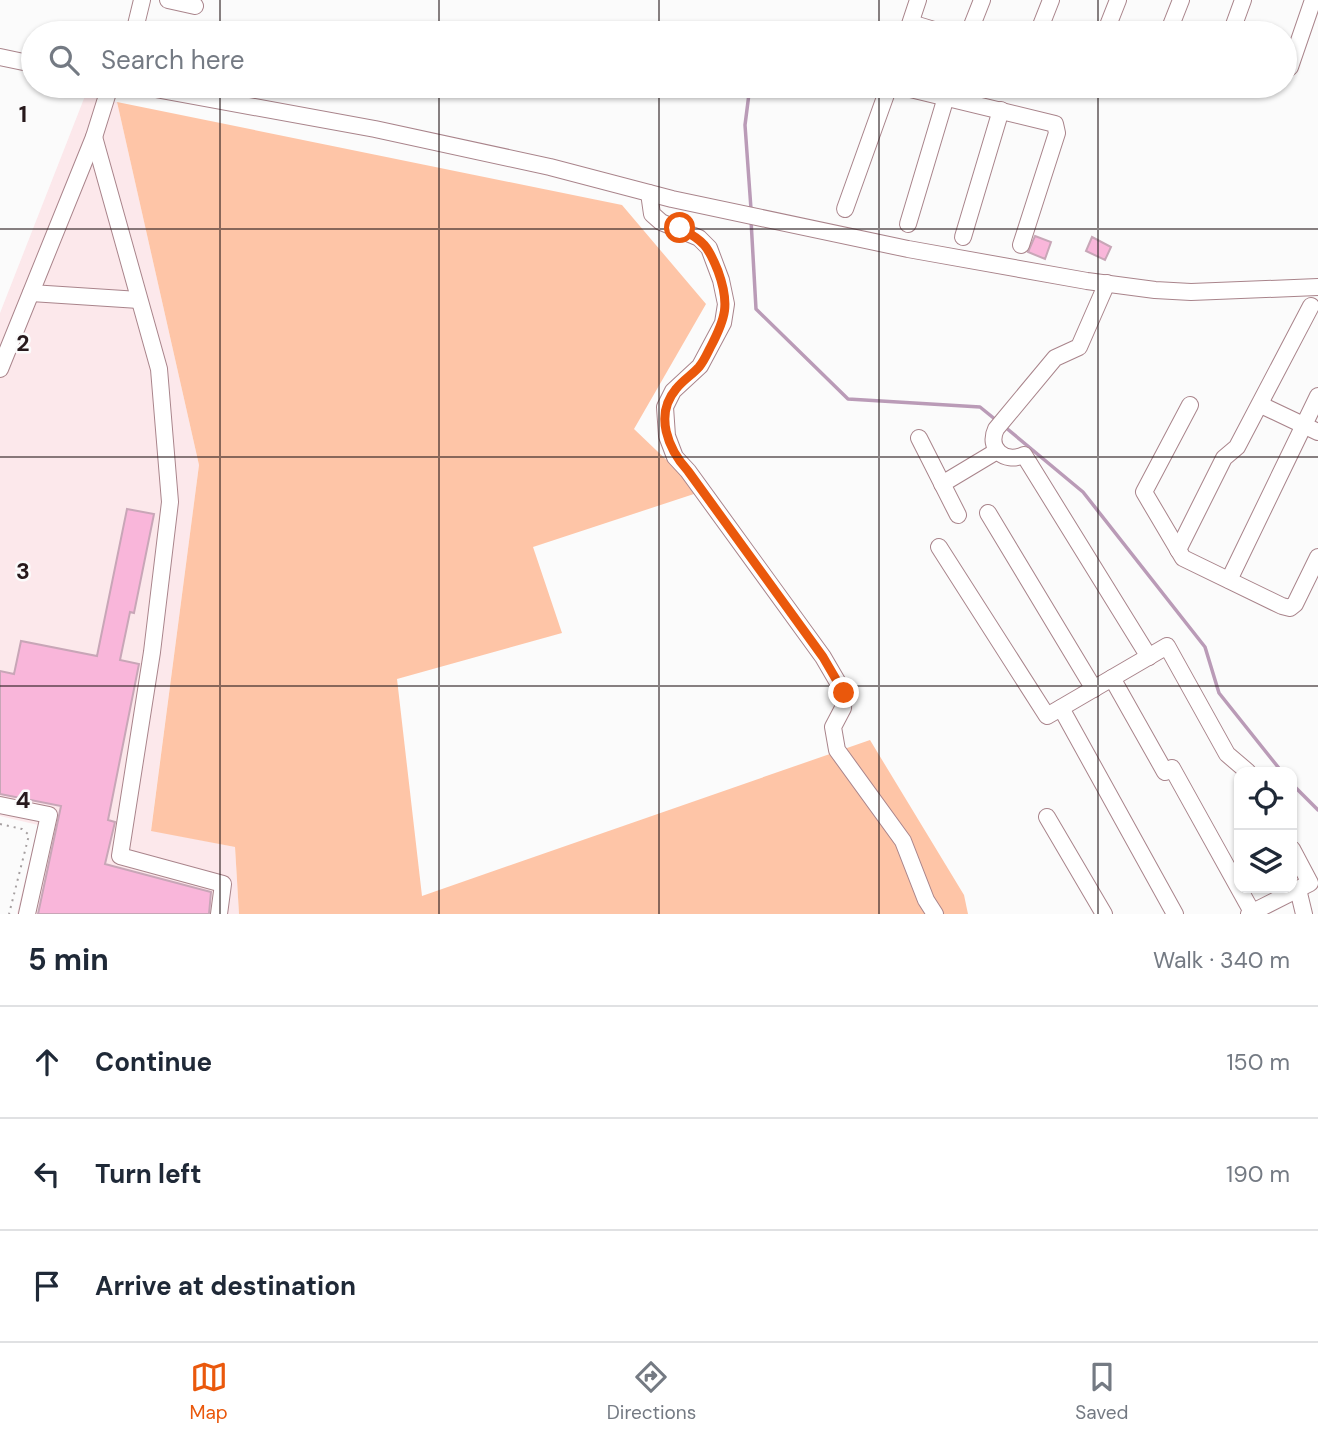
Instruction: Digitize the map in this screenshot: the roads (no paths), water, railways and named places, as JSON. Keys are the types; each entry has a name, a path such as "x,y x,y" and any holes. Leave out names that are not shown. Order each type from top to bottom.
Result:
{"street":[{"path":"138,21 142,0"},
{"path":"168,0 195,6"},
{"path":"911,21 918,0"},
{"path":"974,21 982,0"},
{"path":"1043,21 1051,0"},
{"path":"1110,21 1118,0"},
{"path":"1173,21 1181,0"},
{"path":"1235,21 1243,0"},
{"path":"1297,47 1313,0"},
{"path":"0,57 21,61"},
{"path":"0,369 94,137 106,98"},
{"path":"204,98 389,132 908,249 1107,283 1191,292 1318,287"},
{"path":"845,209 885,98"},
{"path":"908,224 946,98"},
{"path":"950,98 1055,124 1057,128 1021,244"},
{"path":"963,237 1001,110"},
{"path":"94,137 159,369 170,502 152,652 120,856 223,884 219,914"},
{"path":"649,192 652,214 661,222 699,238 709,248 721,280 726,304 723,323 700,366 673,391 665,407 667,436 675,457 816,647 844,693 843,708 834,727 837,750 903,841 926,900 935,914"},
{"path":"1107,283 1079,347 1055,358 1001,423 993,438 997,451 1010,458 1024,455 1149,657"},
{"path":"30,293 139,300"},
{"path":"1178,550 1224,458 1237,447 1311,306"},
{"path":"1229,580 1311,429 1318,396"},
{"path":"1189,405 1144,492 1184,558 1290,608 1295,604 1318,557"},
{"path":"1261,405 1311,429"},
{"path":"919,438 958,515"},
{"path":"942,484 997,451"},
{"path":"988,513 1094,688"},
{"path":"939,547 1047,716 1167,646 1227,754 1242,767"},
{"path":"1112,678 1165,772 1172,768 1251,913 1309,886"},
{"path":"1060,708 1175,914"},
{"path":"0,806 49,815 27,914"},
{"path":"1047,817 1104,914"},
{"path":"1297,860 1309,886 1304,914"}],"waterway":[{"path":"748,98 745,125 751,209"},
{"path":"751,220 756,309 848,399 980,407 996,420"},
{"path":"1005,427 1083,492 1205,647 1219,693 1278,767"},
{"path":"1297,789 1318,810"}]}
